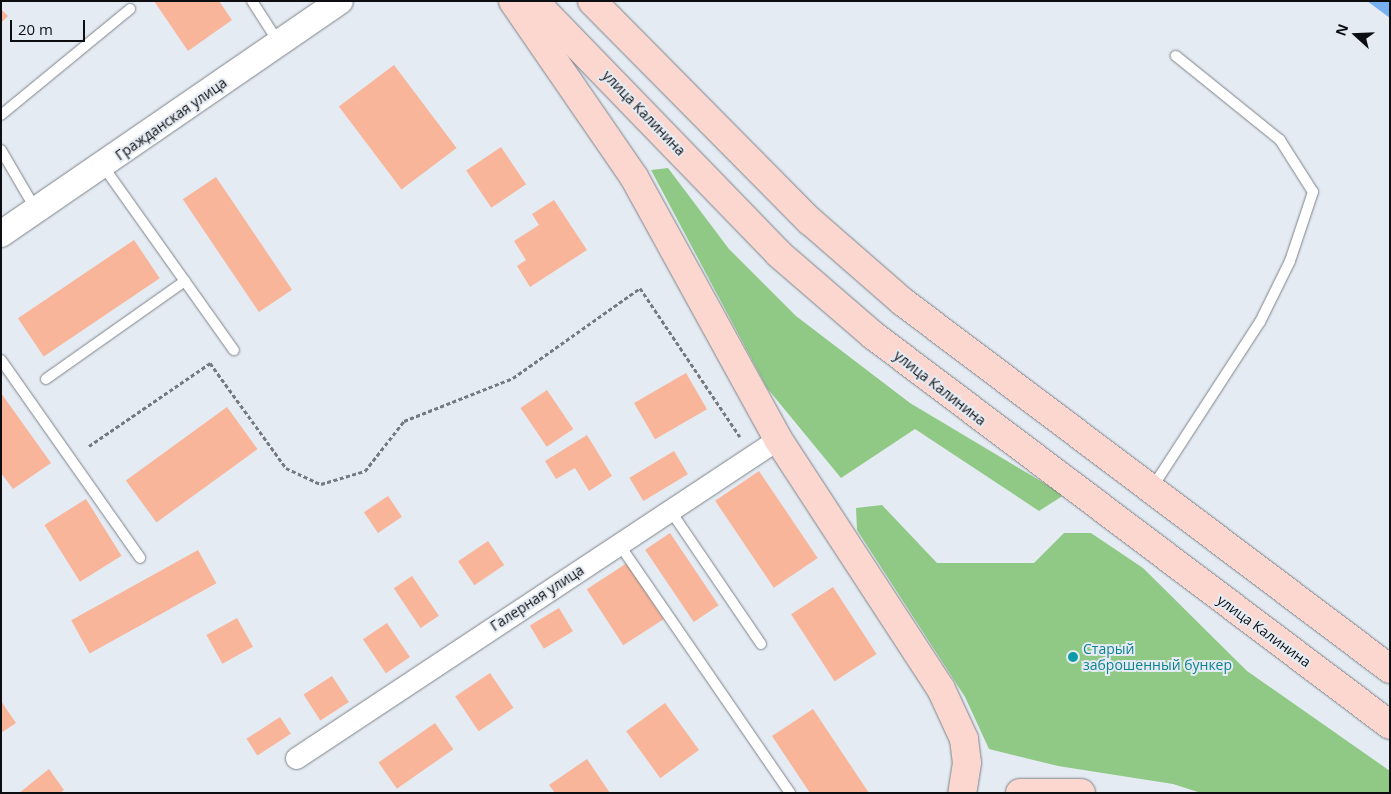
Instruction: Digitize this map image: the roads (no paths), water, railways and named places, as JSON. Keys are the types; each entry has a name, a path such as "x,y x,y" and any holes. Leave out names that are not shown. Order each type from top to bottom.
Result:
{"main road":[{"path":"513,1 634,177 778,439 941,689 964,739 967,763 962,793"},
{"name":"улица Калинина","path":"534,1 779,254 874,336 1390,725"},
{"path":"592,1 810,222 903,302 1390,669"},
{"path":"1020,793 1081,793"}],"street":[{"name":"Гражданская улица","path":"1,234 279,44 335,2"},
{"name":"Галерная улица","path":"296,758 778,439"}],"lane":[{"path":"252,1 279,44"},
{"path":"1,114 130,9"},
{"path":"1150,490 1260,322 1290,261 1313,192 1280,140 1176,56"},
{"path":"1,150 36,211"},
{"path":"103,166 234,350"},
{"path":"46,379 185,281"},
{"path":"1,360 140,558"},
{"path":"670,510 761,644"},
{"path":"619,544 790,793"}],"water":[{"path":"1367,1 1390,1 1390,18"}],"place":[{"name":"Старый заброшенный бункер","path":"1073,657"}]}
